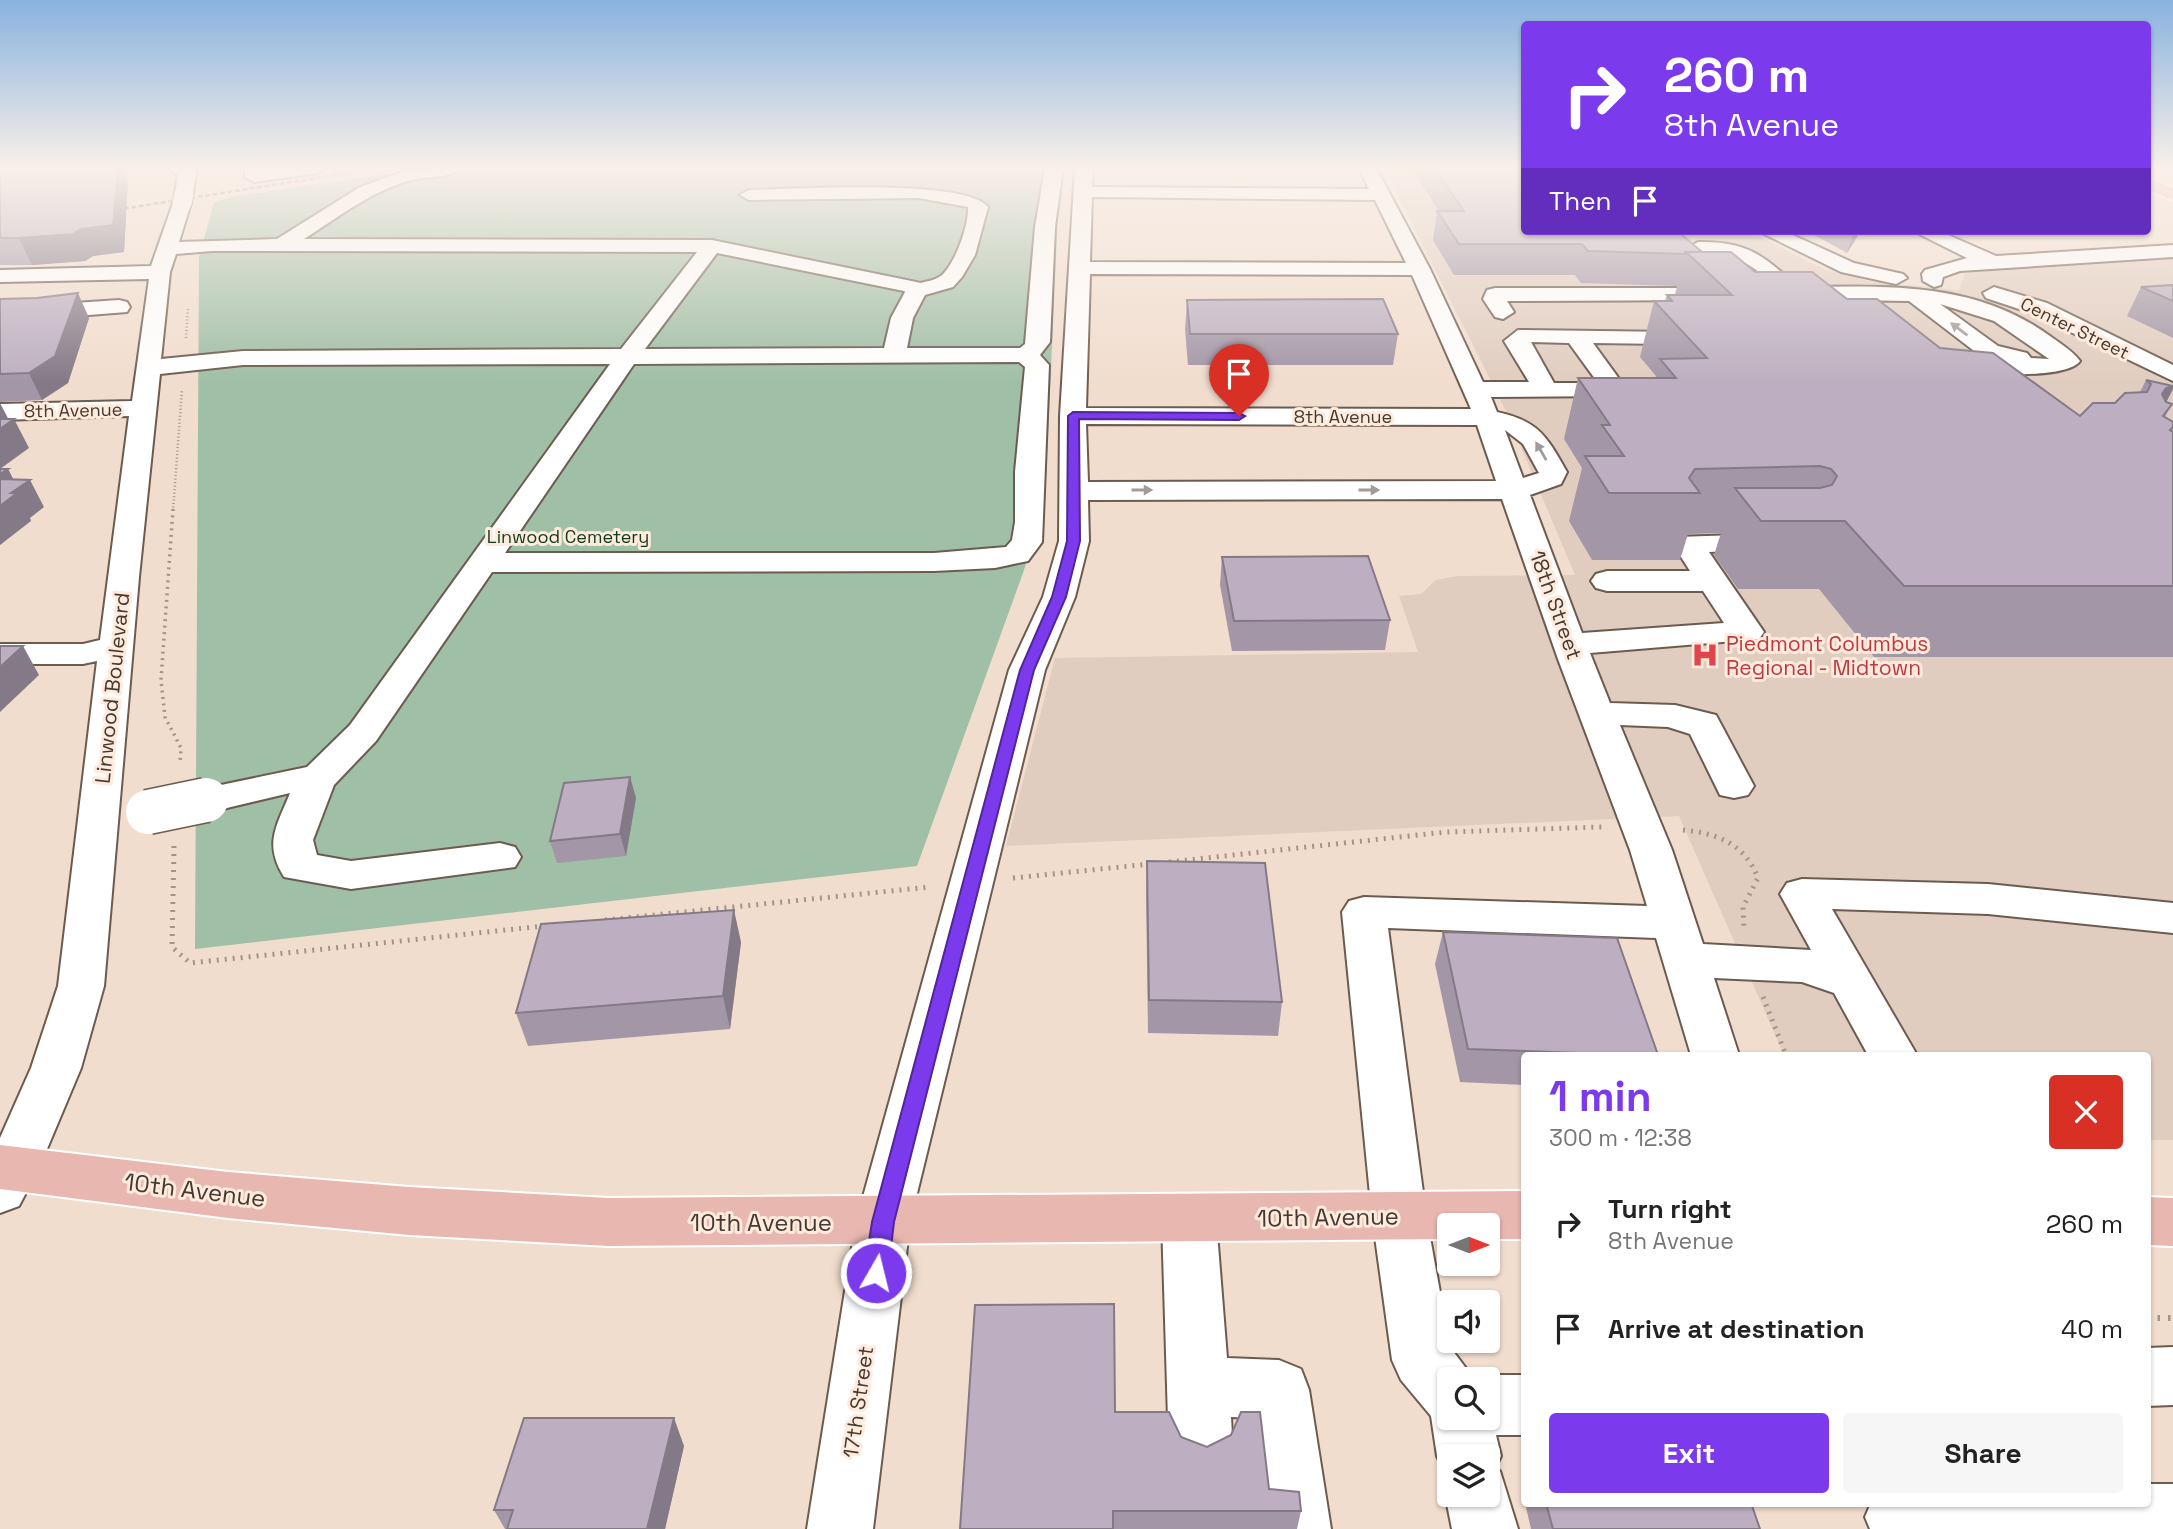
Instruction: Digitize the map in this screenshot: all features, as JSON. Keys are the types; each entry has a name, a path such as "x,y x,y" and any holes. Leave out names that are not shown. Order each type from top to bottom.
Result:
{"main road":[{"name":"10th Avenue","path":"4,1175 409,1211 608,1222 1189,1220 1521,1215"},
{"path":"2151,1221 2173,1222"}],"street":[{"name":"Linwood Boulevard","path":"4,1175 56,1068 81,986 116,646 149,368 133,330 161,277 170,239"},
{"path":"281,245 290,239"},
{"path":"0,276 161,277 281,245 438,239"},
{"path":"500,857 351,875 299,867 292,840 318,779 363,733 626,357 717,239"},
{"path":"757,239 860,273 911,286 917,291"},
{"path":"894,356 902,318 917,291 948,281 969,239"},
{"path":"149,368 243,358 1025,355 1035,348 1038,342 1044,239"},
{"name":"17th Street","path":"840,1529 883,1222 1027,670 1059,597 1071,552 1074,491 1073,416 1083,239"},
{"name":"18th Street","path":"1404,239 1420,269 1470,312 1481,403 1570,644 1651,850 1714,1052"},
{"name":"Center Street","path":"1786,239 1826,258 1877,276 1976,287 2016,299 2173,374"},
{"path":"1941,239 1993,263"},
{"path":"2117,239 2148,253"},
{"path":"1740,303 1698,248 1735,248 1750,254 1792,294"},
{"path":"1934,281 1932,274 1942,269 2173,251"},
{"path":"1082,268 1420,269"},
{"path":"1774,312 1877,313 1855,295 1849,283 1859,271"},
{"path":"0,315 119,305 161,277"},
{"path":"60,312 76,290"},
{"path":"1632,293 1647,312"},
{"path":"1470,312 1494,299 1495,295 1632,293 1740,303"},
{"path":"1470,312 1647,312 1740,303 1792,294 1914,296 1952,301 2002,315 2068,361"},
{"path":"1914,296 1990,352 2008,357 2068,361 2141,360"},
{"path":"119,305 133,330"},
{"path":"1546,390 1516,341 1526,335 1668,337"},
{"name":"8th Avenue","path":"1073,416 1481,403 1546,390 1609,391 1613,387 1576,336"},
{"path":"483,562 934,562 1017,554 1027,542 1037,365 1025,355"},
{"path":"1937,358 1985,366 2057,366 2068,361"},
{"name":"8th Avenue","path":"0,412 116,411 145,406"},
{"path":"1074,491 1515,490"},
{"path":"1570,644 1747,632 1687,543 1796,543"},
{"path":"1606,581 1713,581"},
{"path":"0,654 83,654 116,646"},
{"path":"1600,721 1682,731 1690,723 1703,723 1734,786"},
{"path":"98,823 295,780 318,779"},
{"path":"1891,1052 1839,976 1802,894 1933,894 2056,904 2173,918"},
{"path":"1437,1378 1422,1360 1399,1215 1363,912 1683,955 1818,986 1839,976"},
{"path":"1189,1220 1201,1453"},
{"path":"2151,1377 2173,1376"},
{"path":"1199,1386 1279,1390 1297,1529"},
{"path":"1500,1405 1521,1405"},
{"path":"1481,1507 1485,1529"},
{"path":"1898,1516 2173,1517"}],"path":[{"path":"999,880 1446,832 1608,827"},
{"path":"1670,829 1708,831 1732,843 1753,861 1758,878 1743,907 1746,953 1785,1052"},
{"path":"2151,1318 2173,1318"}],"shaded area":[{"name":"Piedmont Columbus Regional - Midtown","path":"1420,239 1764,239 1823,269 1868,281 1959,290 1965,274 1976,271 2173,258 2173,1140 2151,1140 2151,1052 1783,1052 1679,816 1006,846 1055,658 1418,652 1399,596 1421,594 1436,580 1457,576 1575,575 1504,407"}],"green space":[{"name":"Linwood Cemetery","path":"204,239 1057,239 1045,502 1023,573 917,866 195,949 199,257"}],"building":[{"path":"1456,239 1687,239 1702,252 1685,254 1588,251 1582,244 1459,244"},
{"path":"1686,252 1731,252 1755,272 1812,272 1847,299 1877,299 1940,348 1993,353 2080,416 2093,403 2115,403 2125,393 2147,392 2151,384 2146,380 2173,386 2166,388 2162,394 2166,402 2172,404 2163,416 2173,422 2170,430 2173,432 2173,586 1904,586 1845,521 1761,521 1735,488 1820,488 1832,485 1837,476 1831,469 1820,466 1695,469 1689,478 1700,493 1609,493 1585,456 1624,456 1602,425 1610,425 1578,378 1676,378 1660,359 1707,358 1654,301 1672,301 1667,295 1732,295"},
{"path":"2173,285 2173,301 2141,287"},
{"path":"78,293 55,356 29,373 0,374 0,299"},
{"path":"1383,299 1398,334 1190,334 1187,300"},
{"path":"0,419 14,419 0,429"},
{"path":"0,479 30,480 11,493 17,493 0,506"},
{"path":"1368,556 1390,620 1234,621 1222,557"},
{"path":"0,646 23,646 0,667"},
{"path":"630,777 620,834 550,841 564,783"},
{"path":"1147,861 1265,863 1282,1002 1149,1000"},
{"path":"734,910 723,996 516,1013 541,924"},
{"path":"1443,932 1617,938 1657,1052 1550,1052 1468,1049"},
{"path":"1114,1304 1115,1412 1169,1412 1181,1437 1207,1447 1231,1435 1241,1412 1260,1412 1269,1489 1299,1492 1301,1511 1113,1511 1113,1529 960,1529 975,1305"},
{"path":"524,1418 674,1418 647,1529 507,1529 513,1510 494,1510"},
{"path":"1547,1507 1752,1507 1760,1529 1553,1529"}],"place":[{"name":"Piedmont Columbus Regional - Midtown","path":"1705,655"}],"route":[{"path":"876,1273 883,1222 1027,670 1059,597 1074,541 1073,416 1239,416"}]}
